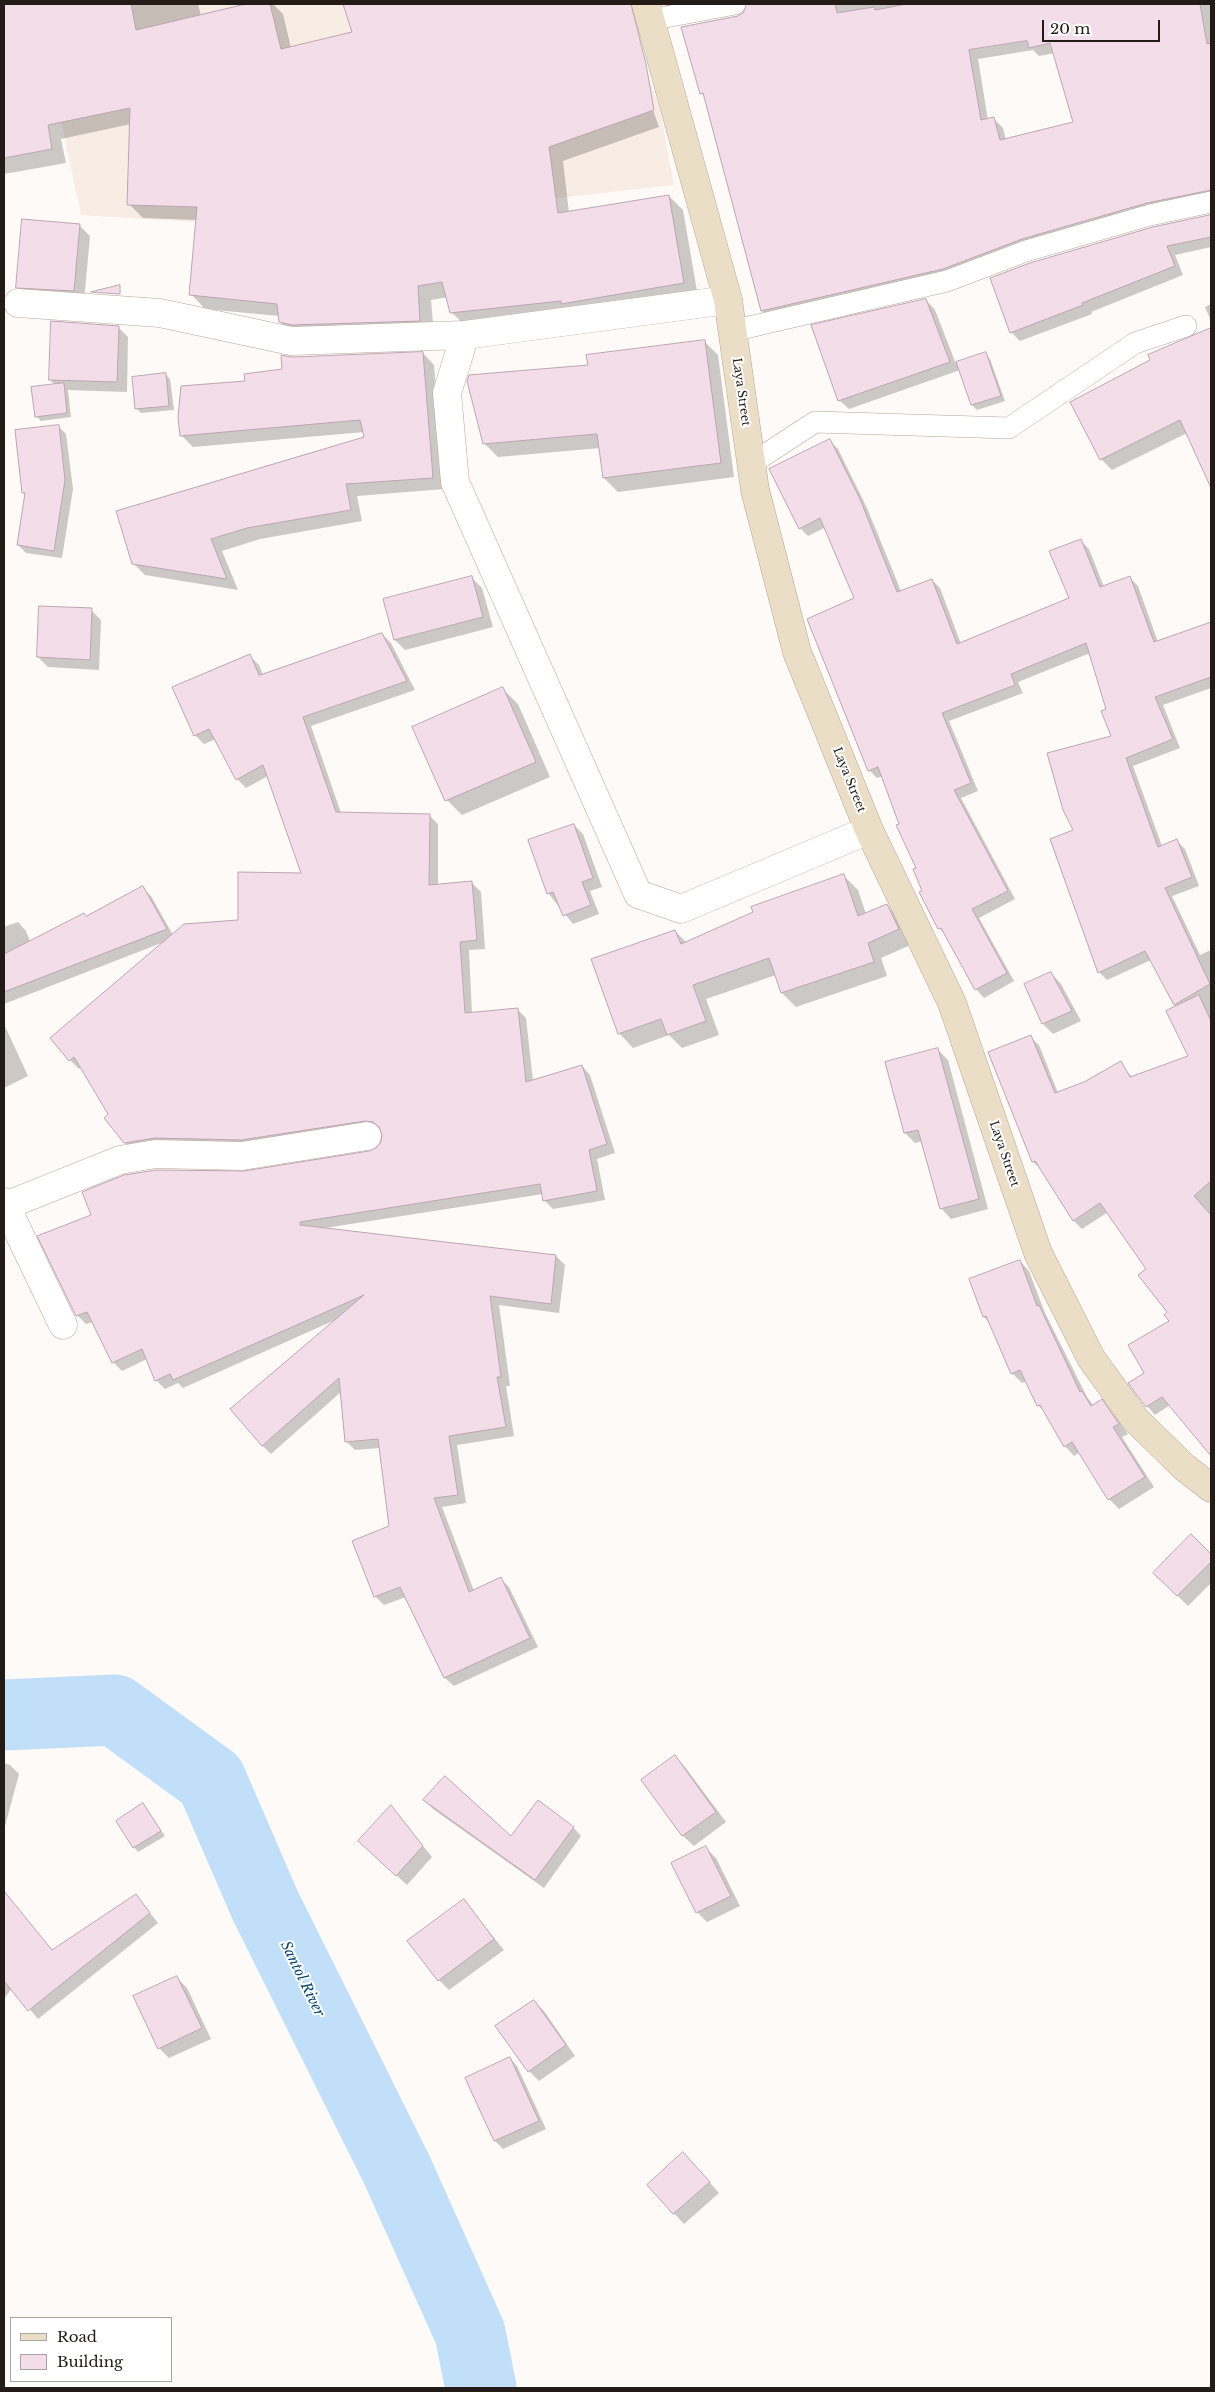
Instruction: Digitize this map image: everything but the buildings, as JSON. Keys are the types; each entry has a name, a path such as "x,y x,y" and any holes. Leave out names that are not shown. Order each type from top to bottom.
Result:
{"street":[{"name":"Laya Street","path":"648,12 728,300 754,490 796,652 869,830 952,1004 1038,1253 1091,1358 1135,1419 1184,1467 1211,1488"},
{"path":"18,303 160,313 291,341 465,335 728,300"},
{"path":"465,335 447,393 455,482 638,894 681,909 869,830"},
{"path":"63,1325 5,1204 120,1160 155,1154 242,1156 367,1136"}],"lane":[{"path":"648,12 735,4"},
{"path":"732,331 947,282 1036,248 1150,214 1211,202"},
{"path":"751,464 816,422 1009,428 1135,343 1186,326"}],"shaded area":[{"path":"36,4 621,4 660,109 674,185 318,225 225,224 81,215"}],"waterway":[{"name":"Santol River","path":"4,1715 115,1710 211,1780 265,1905 396,2168 470,2333 481,2388"}]}
